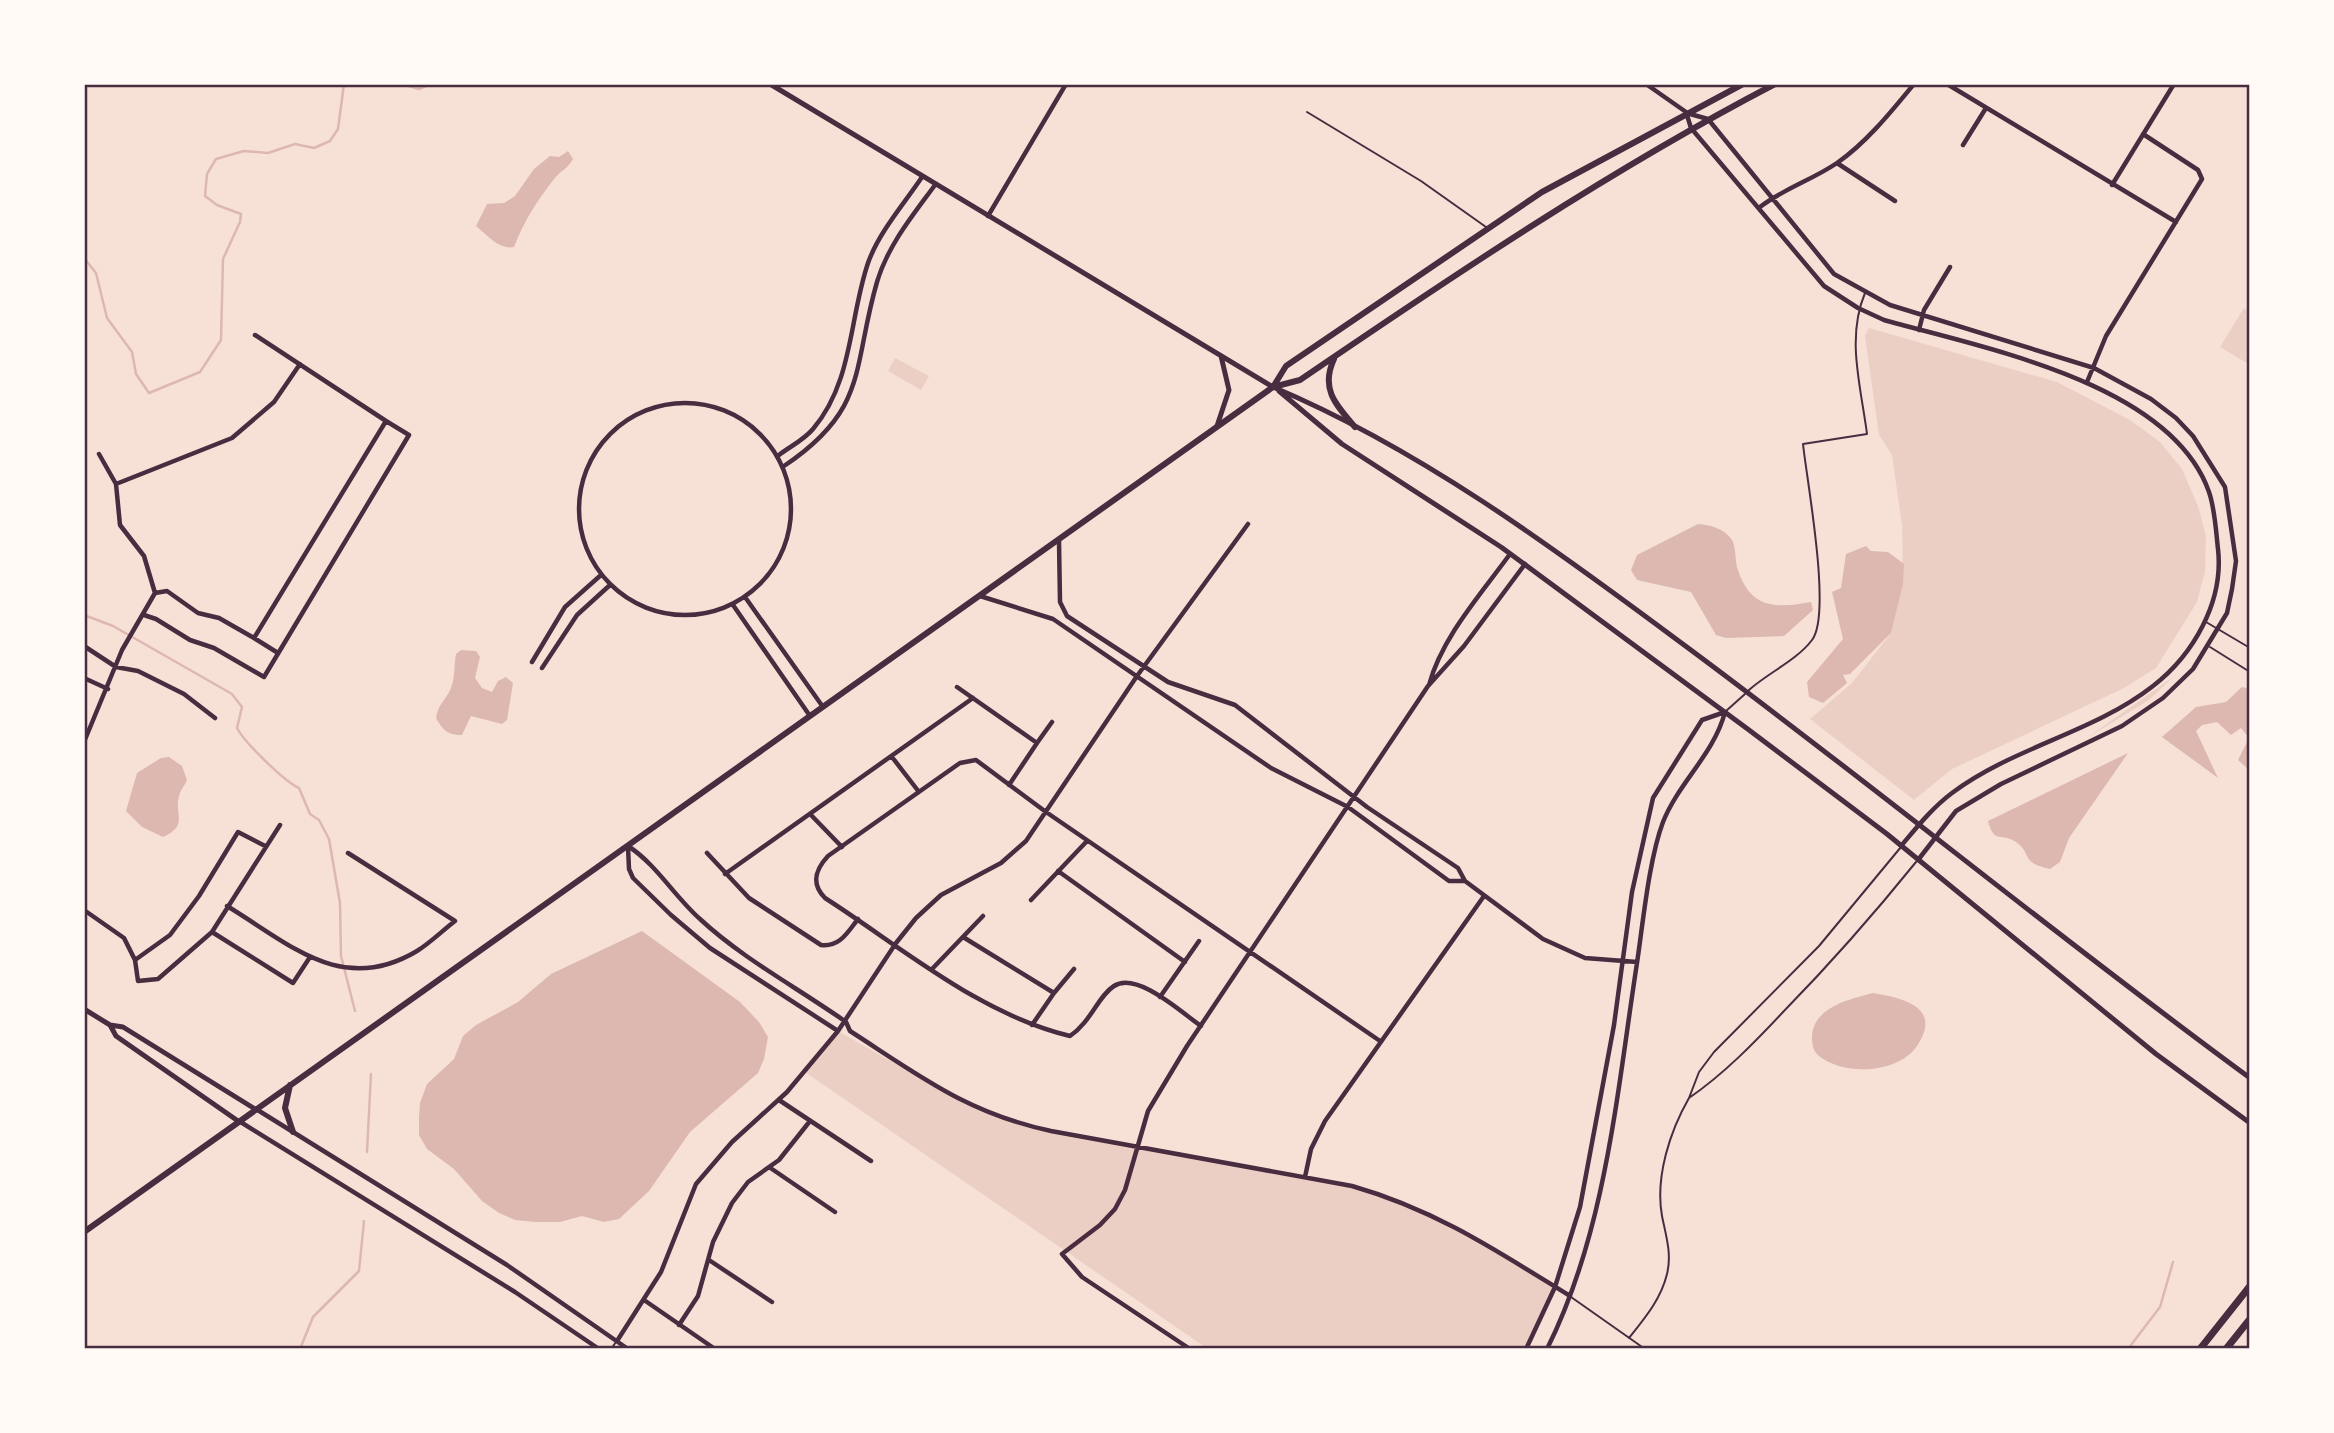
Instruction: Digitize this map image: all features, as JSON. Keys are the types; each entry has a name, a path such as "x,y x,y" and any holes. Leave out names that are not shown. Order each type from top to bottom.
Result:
{"highway":[{"path":"2200,1349 2250,1286"},
{"path":"2226,1349 2250,1319"}],"main road":[{"path":"770,84 1273,387 1355,427 1478,498 1555,550 1747,691 2140,998 2250,1079"},
{"path":"1273,387 1286,366 1490,230 1542,192 1686,112 1743,84"},
{"path":"84,1232 1273,387 1300,380 1475,263 1690,128 1775,84"},
{"path":"1216,428 1229,396 1229,382 1221,356"},
{"path":"1335,356 1327,376 1328,393 1355,427"},
{"path":"1273,387 1342,444 1525,564 1725,712 1901,846 2136,1039 2250,1123"},
{"path":"84,1009 110,1025 123,1027 255,1109"},
{"path":"110,1025 116,1036 238,1121"},
{"path":"290,1085 285,1108 293,1132"}],"street":[{"path":"988,216 1066,84"},
{"path":"1646,84 1686,112 1708,119 1834,274 1890,305 2094,368 2151,399 2176,418 2193,436 2225,487 2236,561 2227,613 2209,646 2179,684 2142,714 2076,750 1978,796 1956,811 1918,860"},
{"path":"1760,207 1773,197 1837,163 1866,138 1913,84"},
{"path":"1947,84 2112,186 2176,222"},
{"path":"2112,186 2174,84"},
{"path":"1963,145 1986,108"},
{"path":"1686,112 1690,128 1760,207 1824,286 1858,308 1919,330 2087,382 2143,412 2165,430 2181,446 2210,492 2220,561 2212,608 2181,659 2143,693 2114,712 1967,783 1928,813 1901,846"},
{"path":"2087,382 2106,336 2200,184 2202,173 2143,134"},
{"path":"1837,163 1895,201"},
{"path":"779,456 811,431 836,391 844,372 869,262 880,239 922,177"},
{"path":"784,466 826,434 843,411 856,379 882,270 890,249 935,185"},
{"path":"1919,330 1923,314 1950,267"},
{"path":"144,615 156,618 190,640 214,648 264,677 408,435 255,335"},
{"path":"116,484 232,438 274,402 300,363"},
{"path":"696,402 723,410 761,437 779,456 784,466 791,502 787,535 772,569 745,597 733,605 697,615 677,616 641,607 610,585 601,575 586,548 578,506 594,454 620,425 653,408 696,402"},
{"path":"254,638 386,421"},
{"path":"84,742 122,650 155,593 144,556 120,525 116,484 99,454"},
{"path":"617,1341 661,1272 696,1184 732,1142 779,1100 838,1031 896,943 941,895 1001,863 1026,841 1137,676 1248,524"},
{"path":"1059,541 1060,603 1068,616 1168,682 1235,705 1355,797 1458,868 1465,881 1543,939 1585,958 1637,962"},
{"path":"1429,686 1434,668 1451,638 1510,554"},
{"path":"1190,1349 1082,1277 1062,1254 1100,1225 1115,1209 1125,1190 1148,1111 1201,1026 1429,686 1464,646 1525,564"},
{"path":"532,662 565,607 601,575"},
{"path":"542,668 577,615 610,585"},
{"path":"155,593 167,591 198,612 219,618 278,653"},
{"path":"980,596 1053,619 1271,768 1348,807 1449,881 1465,881"},
{"path":"745,597 823,707"},
{"path":"733,605 810,716"},
{"path":"84,646 116,667 138,671 184,694 215,718"},
{"path":"84,678 107,689"},
{"path":"957,687 1037,743"},
{"path":"725,874 974,698"},
{"path":"1526,1349 1555,1287 1580,1207 1593,1144 1632,892 1653,798 1702,720 1725,712"},
{"path":"1547,1349 1570,1296 1593,1223 1663,822 1715,740 1725,712"},
{"path":"1009,785 1052,722"},
{"path":"892,757 919,792"},
{"path":"1201,1026 1147,988 1127,983 1113,987 1083,1028 1069,1036 1032,1025 983,1002 825,898 816,885 821,864 960,763 976,760 1087,841 1252,951 1380,1041"},
{"path":"811,815 830,838 842,847"},
{"path":"84,910 124,938 135,960 138,981 159,979 212,932 280,825"},
{"path":"135,960 170,935 199,896 238,832 265,846"},
{"path":"1031,900 1087,841"},
{"path":"628,846 645,857 683,902 709,927 845,1021 850,1031 969,1106 1020,1124 1137,1148 1305,1177 1397,1199 1432,1213 1570,1296"},
{"path":"628,846 629,869 634,878 671,915 710,948 838,1031 850,1031"},
{"path":"227,906 327,966 359,971 416,951 455,921 348,853"},
{"path":"706,853 749,898 821,945 831,946 841,941 858,919"},
{"path":"1058,871 1185,961"},
{"path":"1305,1177 1311,1149 1325,1121 1484,896"},
{"path":"933,968 983,916"},
{"path":"212,932 293,983 310,957"},
{"path":"963,937 1055,993"},
{"path":"1160,997 1199,942"},
{"path":"1032,1025 1074,969"},
{"path":"779,1100 871,1161"},
{"path":"255,1109 507,1265 628,1349"},
{"path":"238,1121 515,1292 599,1349"},
{"path":"679,1325 698,1296 722,1221 732,1203 748,1182 792,1146 810,1121"},
{"path":"769,1167 835,1212"},
{"path":"709,1260 772,1302"},
{"path":"644,1300 715,1349"}],"lane":[{"path":"1307,112 1421,181 1490,230"},
{"path":"1725,712 1747,691 1811,642 1819,627 1819,575 1803,444 1867,434 1854,339 1858,308 1865,293"},
{"path":"2205,621 2250,648"},
{"path":"2209,646 2250,672"},
{"path":"1629,1338 1657,1301 1668,1271 1667,1234 1661,1196 1670,1139 1699,1072 1714,1052 1819,946 1901,846"},
{"path":"1689,1098 1708,1085 1750,1047 1836,958 1918,860"},
{"path":"1570,1296 1645,1349"},
{"path":"611,1349 617,1341"}],"shaded area":[{"path":"568,151 573,159 537,203 514,247 498,244 476,226 487,204 504,203 515,196 534,169 550,156 559,157"},
{"path":"2244,308 2250,312 2250,365 2220,347"},
{"path":"1869,328 2057,382 2130,420 2160,442 2182,469 2198,506 2206,536 2205,571 2197,602 2156,668 2124,688 1952,769 1914,800 1810,719 1852,683 1891,633 1903,579 1902,526 1892,455 1879,435 1865,336"},
{"path":"895,358 929,376 921,390 888,371"},
{"path":"1698,524 1712,526 1729,536 1742,581 1756,598 1774,605 1811,602 1813,610 1784,636 1726,638 1716,635 1691,592 1637,580 1631,570 1637,555"},
{"path":"1866,546 1871,551 1888,552 1904,564 1903,584 1891,633 1850,674 1843,675 1847,683 1823,703 1809,697 1807,682 1843,639 1832,592 1841,588 1846,554"},
{"path":"461,650 476,651 480,657 475,678 482,688 492,692 498,681 506,677 513,683 507,720 502,724 471,716 462,735 446,731 436,718 438,709 451,688 456,654"},
{"path":"2173,677 2149,700 2087,738"},
{"path":"2242,687 2250,689 2250,771 2238,760 2249,738 2241,728 2231,735 2217,722 2202,725 2196,731 2218,778 2162,737 2196,707 2226,702"},
{"path":"2128,753 2069,838 2060,862 2050,869 2034,864 2021,846 2011,839 1996,836 1990,828 1988,821"},
{"path":"169,757 182,766 187,780 179,796 178,824 171,833 163,837 142,827 126,811 137,773 161,758"},
{"path":"642,931 740,1002 759,1022 768,1037 758,1073 690,1132 649,1191 619,1219 604,1222 582,1216 560,1222 536,1222 515,1220 499,1213 482,1201 454,1169 427,1149 419,1135 420,1103 427,1084 454,1059 463,1036 476,1025 518,1002 551,974"},
{"path":"1873,993 1907,1002 1922,1013 1924,1033 1917,1046 1897,1062 1870,1069 1842,1067 1819,1056 1813,1047 1812,1037 1819,1018 1834,1006"},
{"path":"838,1031 969,1106 1020,1124 1352,1186 1381,1195 1458,1229 1555,1287 1526,1349 1208,1349 802,1070"}],"waterway":[{"path":"84,258 96,273 107,318 132,352 136,374 149,393 200,372 221,340 223,259 241,214 217,205 205,196 207,174 216,159 244,151 268,153 295,144 314,148 330,141 338,129 344,84"},
{"path":"402,84 419,89 430,84"},
{"path":"84,615 113,626 232,694 242,707 237,728 241,734 275,770 299,788 310,814 319,820 329,839 340,903 341,956 355,1011"},
{"path":"367,1152 371,1074"},
{"path":"300,1349 313,1317 359,1271 364,1221"},
{"path":"2131,1345 2160,1307 2173,1262"}]}
